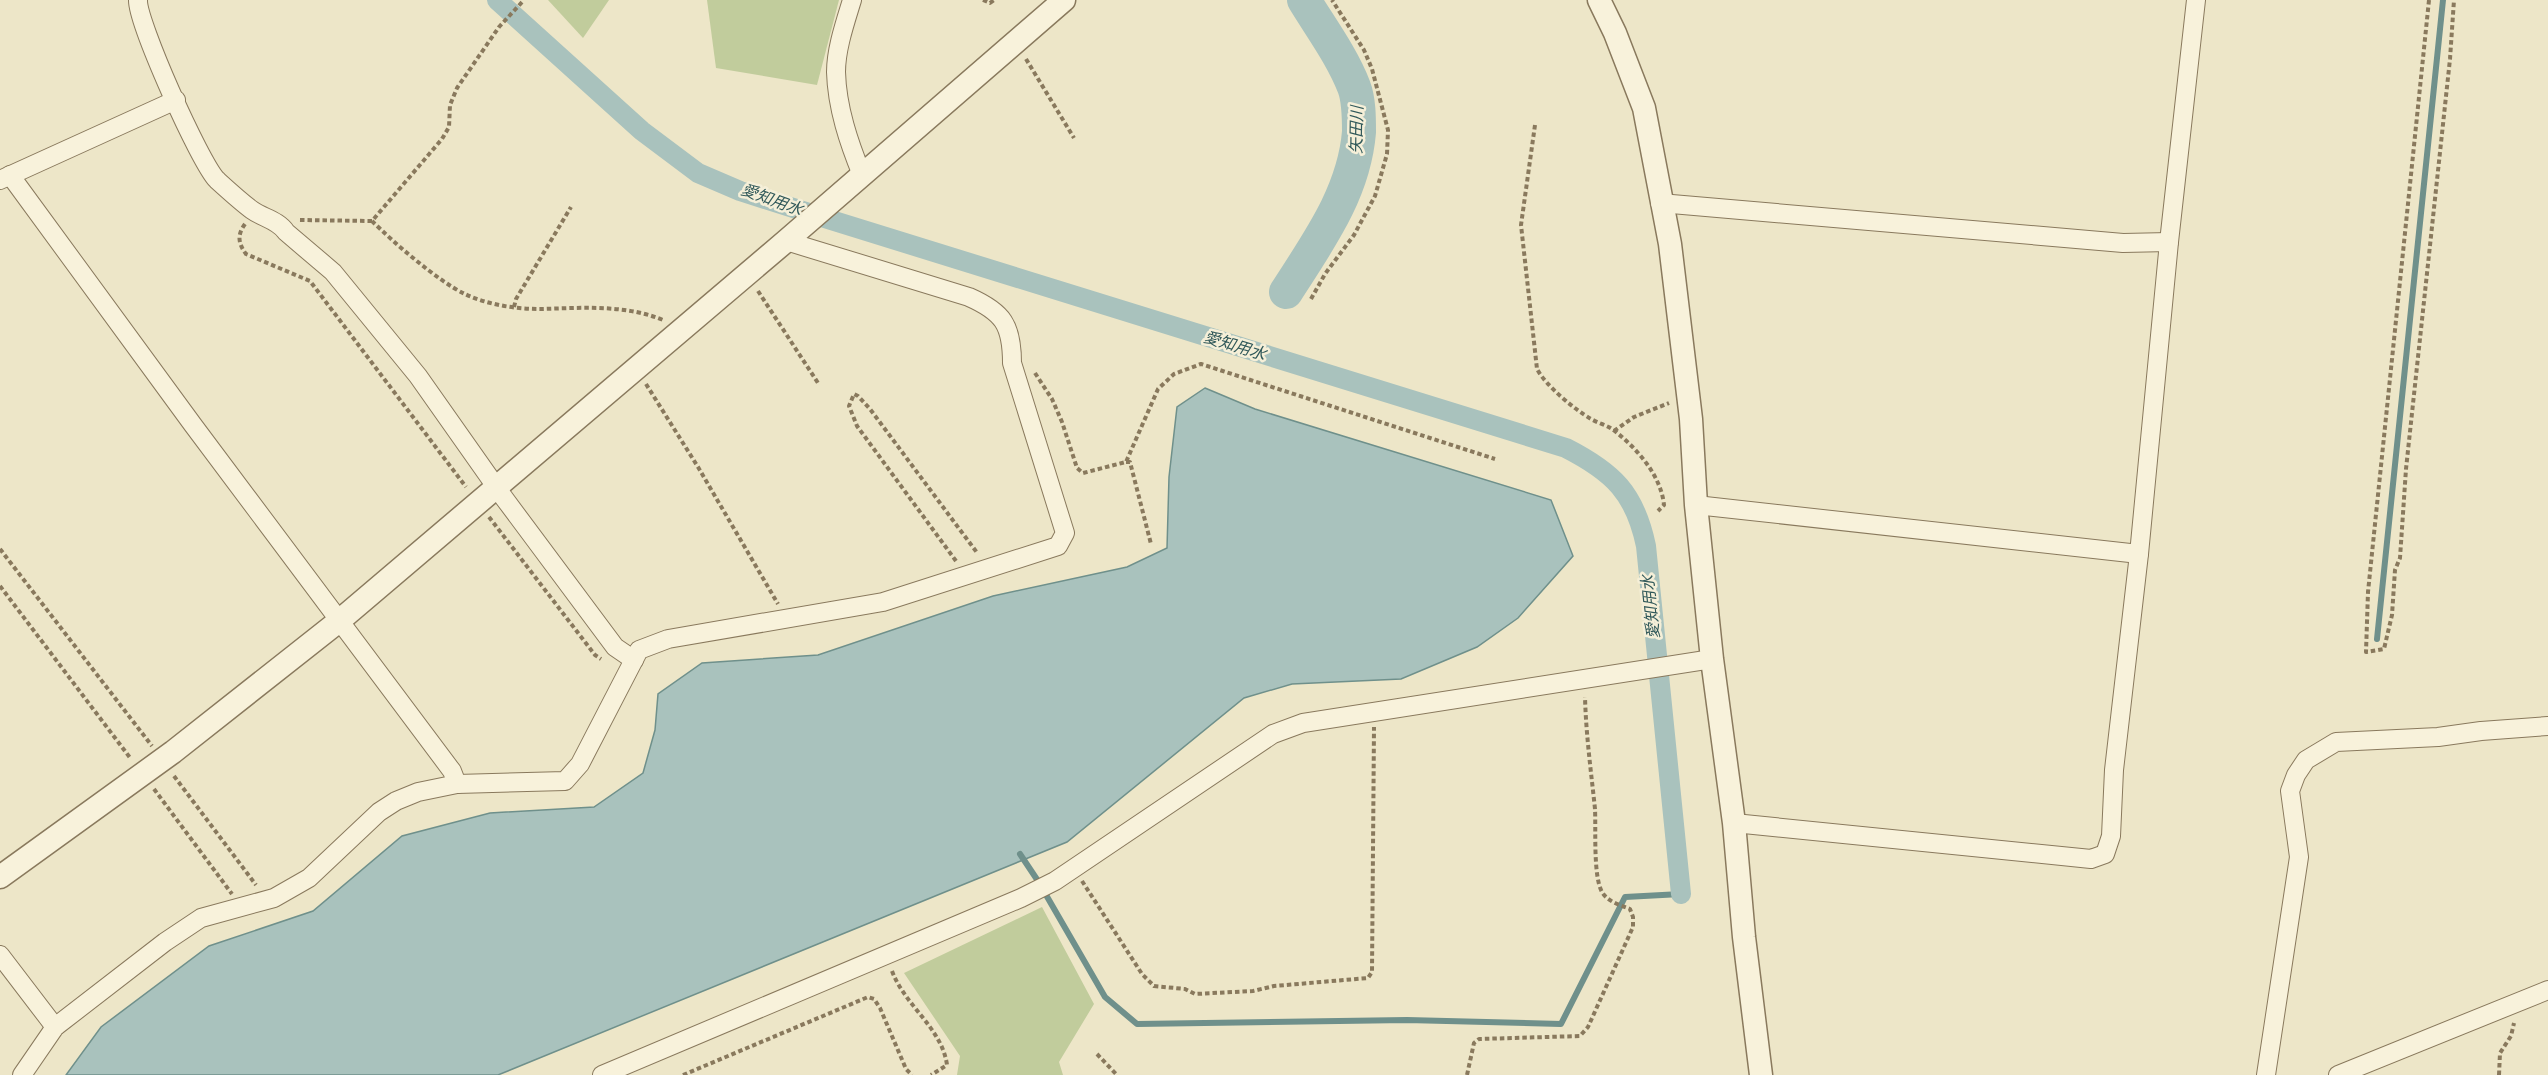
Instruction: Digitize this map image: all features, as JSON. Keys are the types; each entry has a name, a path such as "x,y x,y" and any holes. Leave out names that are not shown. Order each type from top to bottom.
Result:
{"street":[{"path":"138,0 141,22 206,166 216,179 254,211 281,225 286,232 333,272 418,376 582,603 610,636 615,647 634,660"},
{"path":"852,0 840,43 836,71 846,133 862,175"},
{"path":"0,877 162,759 339,621 747,274 1064,0"},
{"path":"1599,0 1619,42 1644,108 1660,203 1670,244 1688,399 1696,505 1712,658 1734,823 1744,937 1761,1075"},
{"path":"1734,823 2091,859 2105,854 2111,836 2114,770 2139,554 2169,242 2196,0"},
{"path":"176,100 5,178 452,771 457,784"},
{"path":"1660,203 2123,243 2169,242"},
{"path":"22,1075 55,1027 183,930 201,918 267,900 309,878 379,812 418,792 457,784 565,781 580,764 639,650 668,639 883,602 1058,546 1065,533 1012,363 1012,339 1002,320 991,307 793,234"},
{"path":"1696,505 2139,554"},
{"path":"602,1075 1021,898 1055,881 1273,734 1304,723 1712,658"},
{"path":"2266,1075 2299,857 2290,791 2296,775 2306,760 2336,742 2438,737 2548,726"},
{"path":"0,955 55,1027"},
{"path":"2338,1075 2548,990"}],"path":[{"path":"372,221 442,139 449,127 450,105 457,88 499,27 524,0"},
{"path":"983,0 990,3 994,0"},
{"path":"1311,299 1325,274 1354,235 1375,196 1387,154 1388,130 1372,69 1364,50 1332,0"},
{"path":"2429,0 2368,592 2366,652 2384,649 2392,615 2395,570 2400,558 2406,469 2450,59 2454,0"},
{"path":"1016,42 1074,138"},
{"path":"1535,125 1521,225 1537,369 1542,379 1590,419 1614,432 1632,447 1654,475 1662,492 1664,505 1658,511"},
{"path":"514,307 516,298 571,207"},
{"path":"254,211 239,237 240,246 246,254 310,281 595,655 626,678"},
{"path":"281,225 291,221 319,219 372,221 464,294 486,302 539,309 584,307 639,312 661,319 679,332"},
{"path":"747,274 818,383"},
{"path":"1126,462 1158,388 1174,374 1201,364 1495,459"},
{"path":"636,369 698,467 786,620"},
{"path":"1032,369 1055,407 1077,468 1083,473 1130,462 1151,544"},
{"path":"967,576 857,426 849,406 854,394 870,409 990,569"},
{"path":"1614,432 1634,417 1662,404 1688,399"},
{"path":"0,549 267,900"},
{"path":"0,586 229,889 239,908"},
{"path":"1467,1075 1474,1043 1479,1039 1580,1036 1588,1027 1633,927 1630,909 1610,901 1602,892 1598,879 1595,810 1586,736 1584,678"},
{"path":"1076,867 1083,883 1142,974 1154,986 1185,989 1196,994 1253,991 1274,986 1368,978 1372,972 1374,712"},
{"path":"885,954 893,976 920,1017 936,1034 946,1057 947,1065 931,1075"},
{"path":"683,1075 868,997 874,999 880,1008 906,1069 912,1075"},
{"path":"2499,1075 2500,1053 2514,1029 2511,1005"},
{"path":"1096,1054 1118,1075"}],"green space":[{"path":"548,0 609,0 583,38"},
{"path":"707,0 839,0 817,85 716,68"},
{"path":"1042,907 1094,1004 1059,1062 1063,1075 957,1075 960,1056 904,973"}],"water":[{"path":"1205,388 1255,409 1551,500 1573,556 1518,618 1477,647 1401,679 1292,684 1244,698 1067,842 498,1075 66,1075 101,1027 209,946 313,911 402,836 490,813 594,807 643,773 655,730 658,694 702,663 818,655 993,596 1127,567 1167,548 1169,477 1177,407"}],"waterway":[{"name":"愛知用水","path":"497,0 642,131 698,173 740,191 1566,448 1597,466 1620,486 1628,498 1646,546 1681,894"},
{"name":"矢田川","path":"1286,292 1333,216 1350,176 1359,132 1358,103 1354,87 1337,53 1304,0"},
{"path":"2377,639 2443,0"},
{"path":"1020,854 1105,997 1137,1024 1407,1020 1561,1024 1625,897 1681,894"}]}
